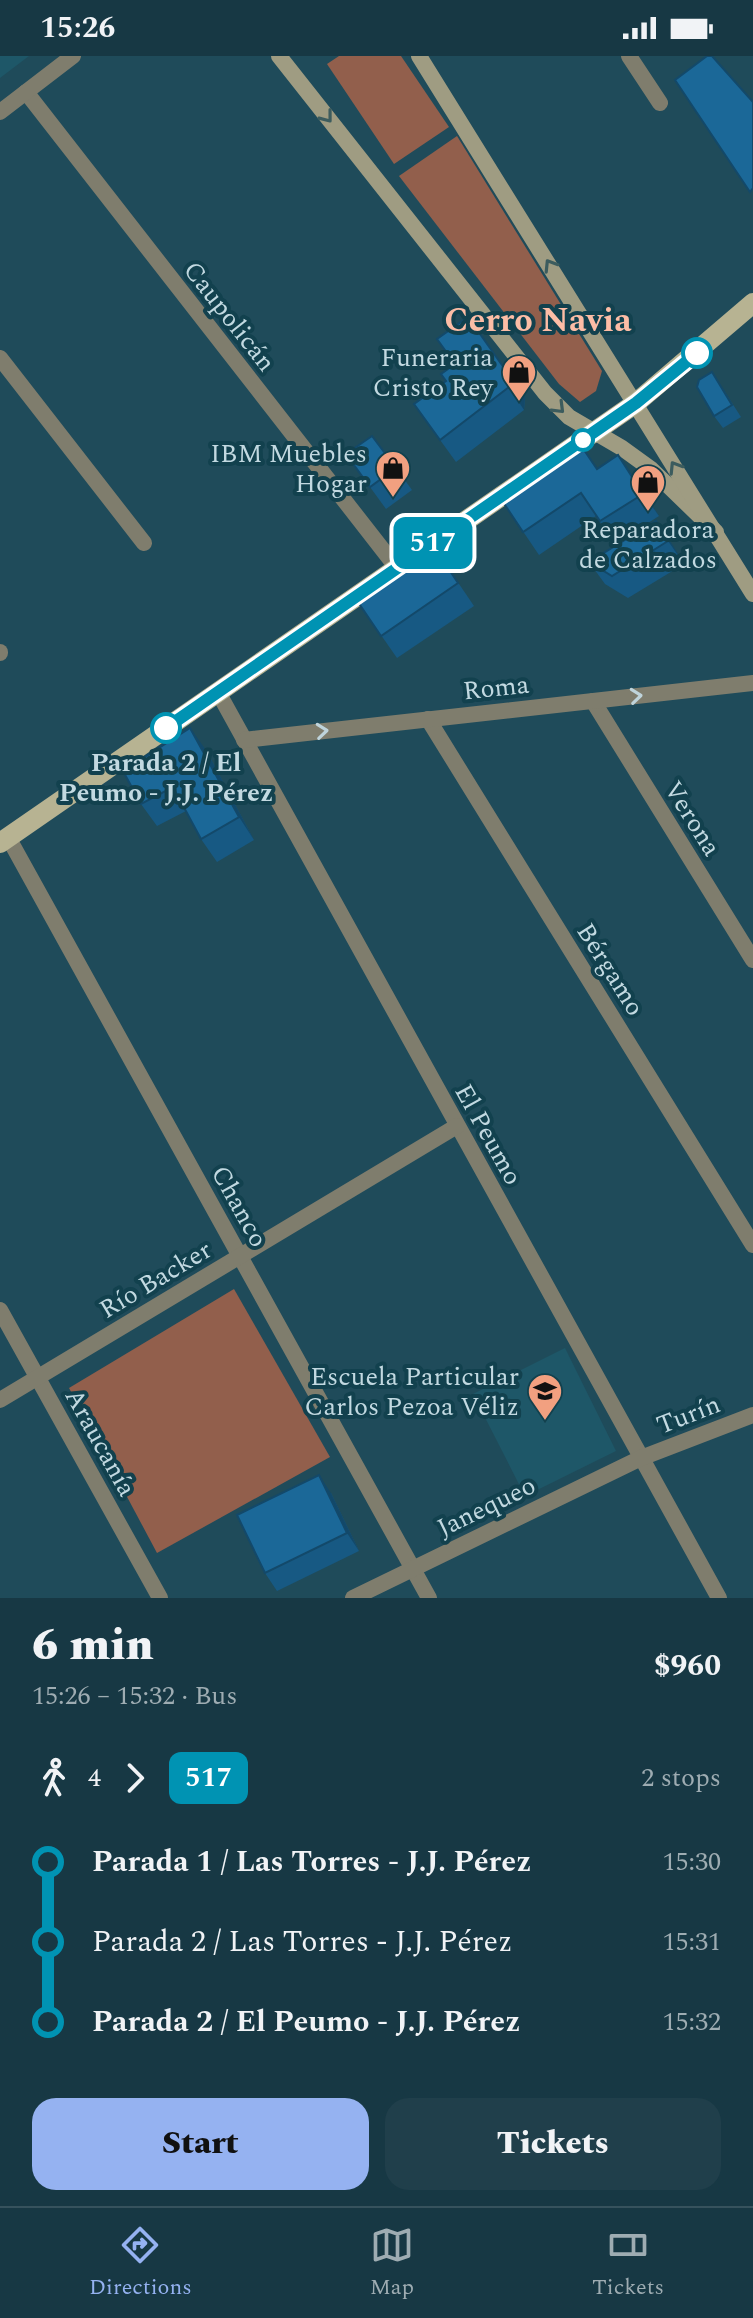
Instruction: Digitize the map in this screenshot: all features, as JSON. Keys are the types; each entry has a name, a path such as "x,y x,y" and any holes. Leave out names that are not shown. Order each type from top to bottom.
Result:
{"main road":[{"path":"419,56 753,594"},
{"path":"284,58 545,393 569,417 651,469 716,532"},
{"path":"4,840 636,403 753,303"}],"street":[{"path":"0,112 73,56"},
{"path":"629,56 660,103"},
{"name":"Caupolicán","path":"26,92 397,568"},
{"path":"0,358 144,543"},
{"name":"Roma","path":"244,740 753,683"},
{"name":"El Peumo","path":"218,692 719,1598"},
{"name":"Verona","path":"593,701 753,960"},
{"name":"Bérgamo","path":"428,719 753,1245"},
{"name":"Chanco","path":"4,840 240,1256 429,1598"},
{"name":"Río Backer","path":"0,1400 457,1126"},
{"name":"Araucanía","path":"0,1310 160,1598"},
{"name":"Turín","path":"641,1458 753,1415"},
{"name":"Janequeo","path":"353,1598 641,1458"}],"shaded area":[{"path":"0,56 29,56 0,78"},
{"path":"339,56 401,56 449,127 394,164 327,64"},
{"path":"457,136 602,371 596,391 580,402 559,384 399,176"},
{"path":"234,1289 330,1457 157,1553 69,1388"},
{"name":"Escuela Particular Carlos Pezoa Véliz","path":"565,1348 616,1451 525,1496 473,1394"}],"building":[{"path":"707,56 712,56 753,102 753,188 750,192 675,80"},
{"path":"468,317 509,375 509,387 440,440 414,404 446,381 441,374 455,364 437,339"},
{"path":"712,372 732,405 714,416 697,387 699,380"},
{"path":"372,436 396,468 370,487 346,454"},
{"path":"582,447 597,469 618,455 643,494 600,521 581,493 523,532 503,502"},
{"path":"656,521 668,541 612,576 589,562"},
{"path":"436,550 458,583 381,636 358,602"},
{"path":"190,728 239,817 201,839 173,787 141,804 123,771"},
{"path":"319,1475 347,1533 265,1573 237,1515"}],"bus line":[{"name":"517","path":"166,728 636,403 697,353"}],"place":[{"name":"Funeraria Cristo Rey","path":"519,403"},
{"name":"IBM Muebles Hogar","path":"393,499"},
{"name":"Reparadora de Calzados","path":"648,513"},
{"name":"Parada 2 / El Peumo - J.J. Pérez","path":"166,728"},
{"name":"Escuela Particular Carlos Pezoa Véliz","path":"545,1422"}],"district":[{"name":"Cerro Navia","path":"538,319"}]}
